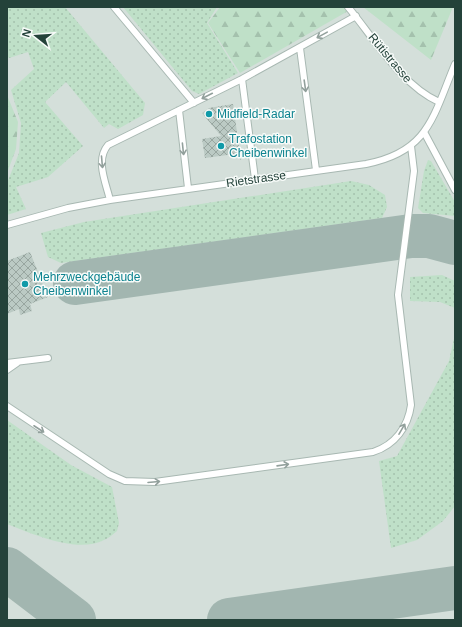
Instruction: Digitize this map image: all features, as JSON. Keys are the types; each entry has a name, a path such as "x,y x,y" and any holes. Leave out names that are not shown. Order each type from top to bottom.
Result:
{"lane":[{"path":"114,7 194,103"},
{"name":"Rütistrasse","path":"348,7 395,66 416,89 427,97 439,102"},
{"path":"110,200 102,162 105,149 112,142 242,79 356,16"},
{"path":"300,48 316,170"},
{"name":"Rietstrasse","path":"7,225 68,208 110,200 378,162 402,153 424,132 439,102 455,64"},
{"path":"242,79 255,179"},
{"path":"179,110 188,188"},
{"path":"424,132 455,190"},
{"path":"7,406 100,469 117,478 134,482 155,482 373,452 382,449 395,440 402,431 410,413 411,406 398,295 414,171 411,146"},
{"path":"7,363 48,358"},
{"path":"7,370 21,361"}],"shaded area":[{"path":"7,7 455,7 455,620 7,620"}],"green space":[{"path":"7,7 65,7 145,103 143,115 118,129 109,124 104,128 66,82 45,102 83,146 48,177 16,187 26,209 7,215 7,183 19,153 21,123 11,90 34,69 28,52 9,58 7,56"},
{"path":"123,7 217,7 207,23 238,73 199,94 192,91"},
{"path":"220,7 355,7 240,73 208,23"},
{"path":"363,7 453,7 431,60"},
{"path":"7,95 18,122 16,149 7,173"},
{"path":"428,160 431,161 455,202 455,216 423,213 418,208 424,171"},
{"path":"351,181 369,185 385,195 387,207 382,218 61,263 48,257 41,233 84,222"},
{"path":"442,275 455,281 455,308 440,302 410,301 410,277"},
{"path":"455,334 455,506 443,521 417,540 391,548 379,461 397,456 449,361"},
{"path":"7,420 71,465 112,487 119,523 117,531 104,540 93,544 81,545 55,541 7,524"}],"building":[{"path":"233,104 241,160 235,154 205,158 202,139 221,136 202,113 209,108"},
{"name":"Mehrzweckgebäude Cheibenwinkel","path":"30,252 48,297 30,304 32,311 20,315 19,309 7,314 7,261"}],"taxiway":[{"path":"75,283 411,236 429,236 455,243"},
{"path":"7,569 74,620"},
{"path":"229,620 455,588"}],"place":[{"name":"Midfield-Radar","path":"209,114"},
{"name":"Trafostation Cheibenwinkel","path":"221,146"},
{"name":"Mehrzweckgebäude Cheibenwinkel","path":"25,284"}]}
